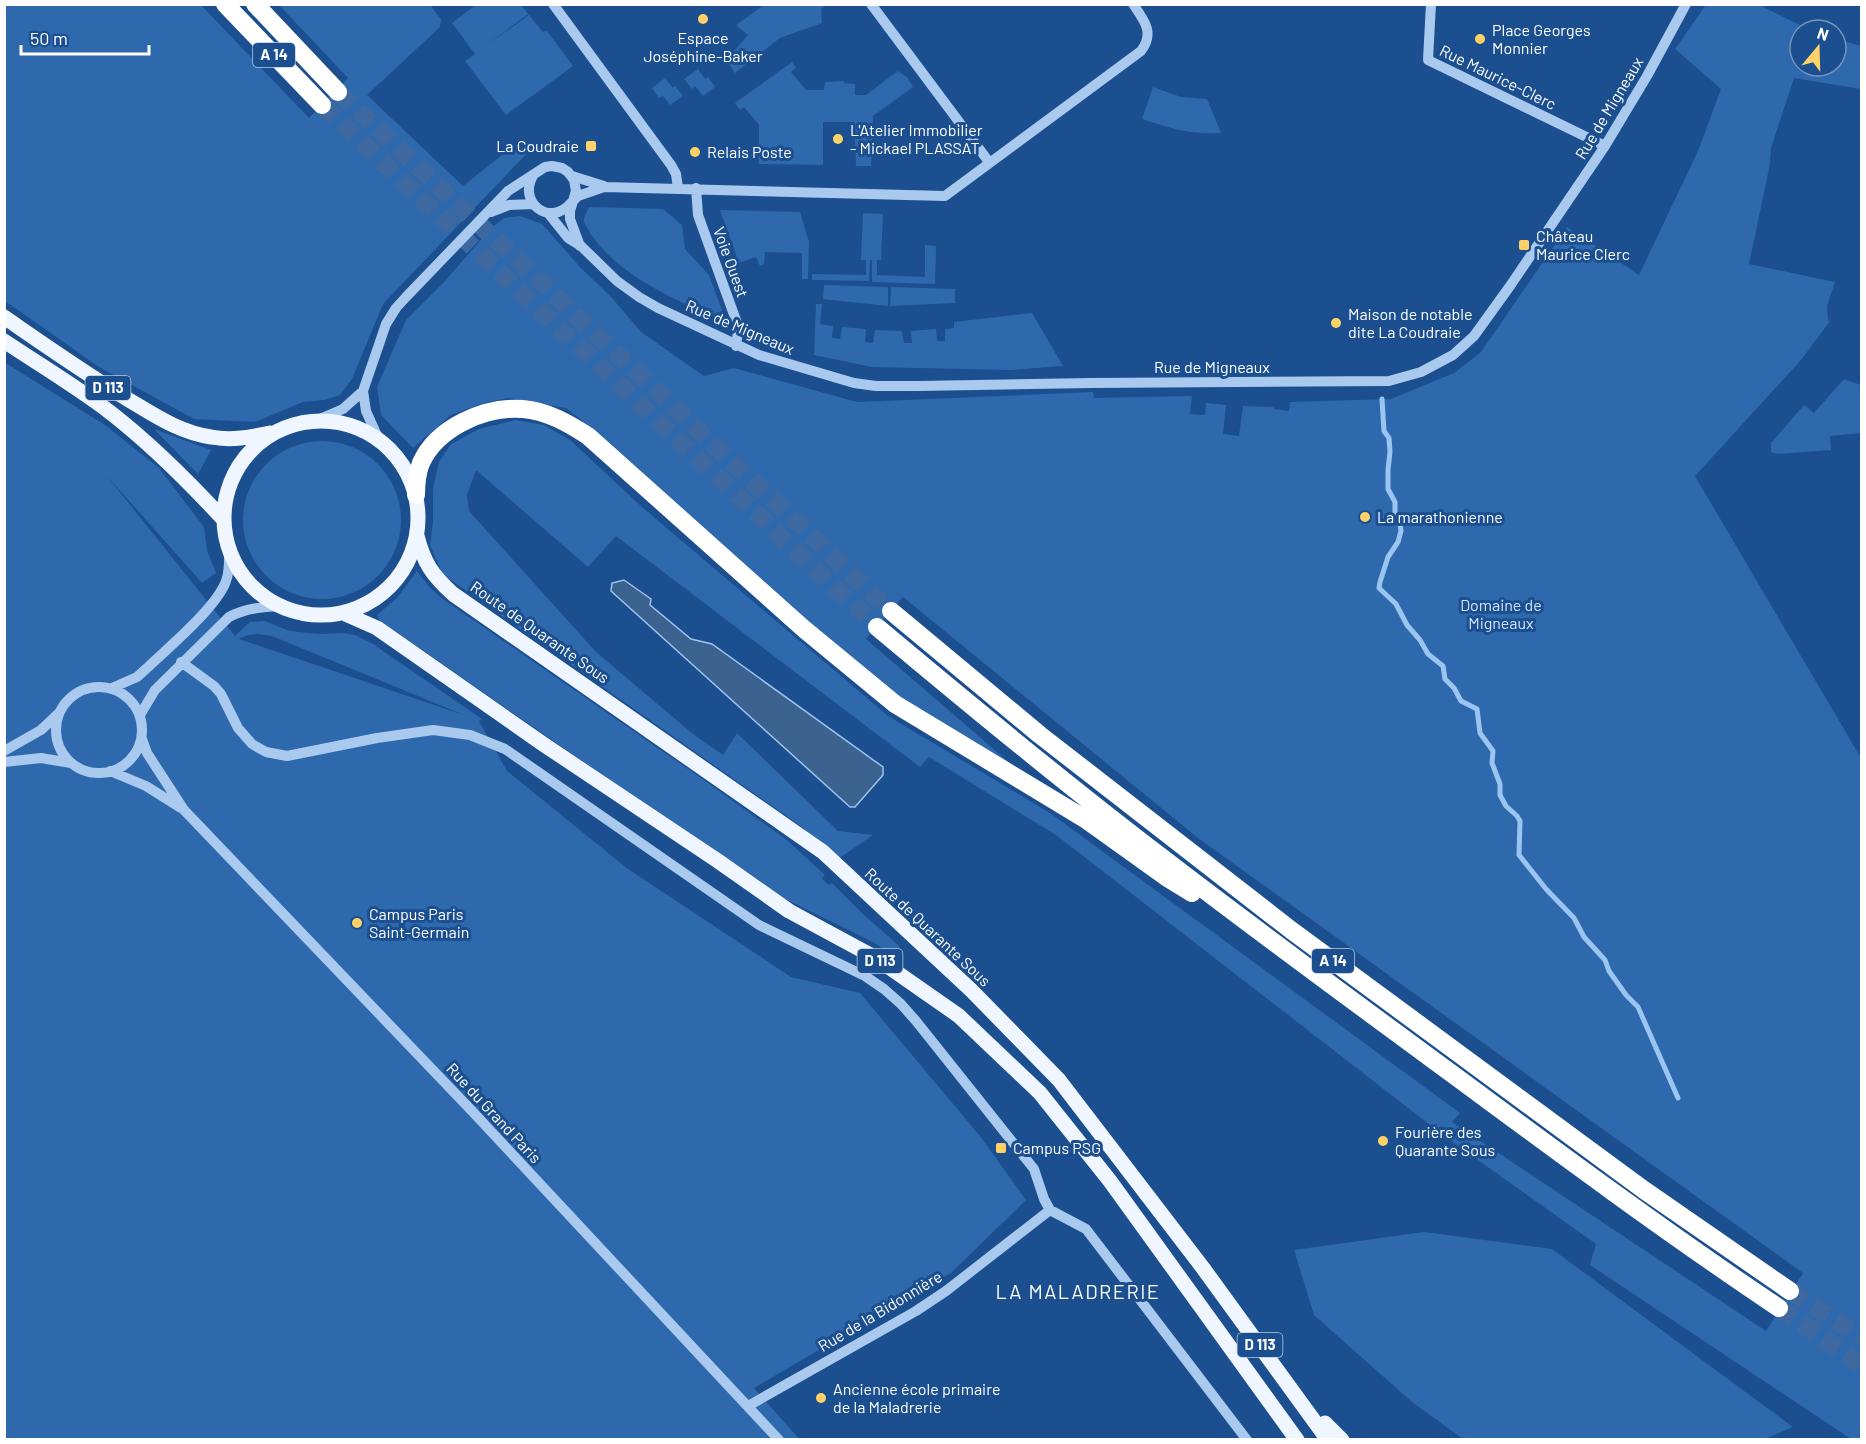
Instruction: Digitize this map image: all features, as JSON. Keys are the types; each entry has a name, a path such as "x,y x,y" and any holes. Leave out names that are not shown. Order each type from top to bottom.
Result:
{"highway":[{"name":"A 14","path":"225,4 322,105"},
{"name":"A 14","path":"255,4 338,92"},
{"path":"416,495 418,470 429,451 449,431 462,423 492,412 523,409 537,411 563,421 588,436 804,629 895,704 1085,819 1166,877 1275,943"},
{"name":"A 14","path":"891,611 1040,735 1291,930 1644,1190 1790,1291"},
{"name":"A 14","path":"877,627 1158,855 1632,1207 1779,1308"}],"main road":[{"name":"Route de Quarante Sous","path":"4,317 106,387 180,429 222,439 277,432 315,421 336,422 355,427 379,440 398,459 409,476 416,495 419,520 417,536 408,562 392,585 370,603 343,613 315,615 300,613 262,595 238,568 229,548 224,520 226,499 237,468 251,451 277,432"},
{"name":"D 113","path":"4,342 85,394 113,415 169,464 224,520"},
{"name":"Route de Quarante Sous","path":"417,536 427,566 453,594 823,852 971,990 1059,1080 1203,1268 1328,1440"},
{"name":"Route de Quarante Sous","path":"343,613 377,628 789,911 876,958 959,1016 1040,1094 1096,1163 1298,1440"},
{"path":"1301,1400 1342,1440"}],"street":[{"path":"553,4 671,165 676,174 678,188"},
{"path":"871,4 989,162"},
{"path":"379,440 366,411 363,391 386,324 396,308 508,191 542,168 552,166 562,168 572,176 604,187 945,196 1141,51 1146,45 1148,28 1133,4"},
{"name":"Rue Maurice-Clerc","path":"1431,4 1428,60 1605,146"},
{"name":"Rue de Migneaux","path":"533,204 548,213 568,238 581,246 617,281 639,297 683,321 759,355 854,383 876,386 1389,381 1420,372 1453,355 1474,336 1605,146 1686,4"},
{"path":"488,213 509,205 533,204 528,190 534,174"},
{"name":"Rue de Migneaux","path":"572,176 576,187 570,219 581,246"},
{"path":"548,213 562,211 578,196 604,187"},
{"name":"Voie Ouest","path":"696,188 698,215 737,323 736,345"},
{"path":"315,421 343,409 363,391"},
{"path":"112,688 137,677 214,603 226,582 229,571 229,548"},
{"path":"140,715 155,690 229,617 252,608 282,606"},
{"path":"181,662 214,686 221,694 238,728 252,744 266,752 287,756 386,736 433,730 470,735 505,748 759,925 849,968 884,989 916,1021 1034,1169 1050,1210 1086,1229 1247,1440"},
{"path":"4,751 41,730 78,692 96,687 112,688 126,696 140,715 142,727 137,751 128,762 110,771 90,772 71,763 41,758 4,762"},
{"path":"59,713 56,736 62,751 71,763"},
{"name":"Rue du Grand Paris","path":"141,738 147,753 184,810 692,1344 779,1440"},
{"name":"Rue du Grand Paris","path":"110,771 146,786 184,810"},
{"name":"Rue de la Bidonnière","path":"748,1406 946,1292 1050,1210"}],"green space":[{"path":"477,4 521,5 528,14 484,47 529,15 543,32 547,31 573,66 506,115 465,61 475,54 452,23"},
{"path":"5,5 201,5 309,118 348,78 279,5 430,5 441,19 440,27 367,95 463,186 522,139 530,150 383,304 352,379 340,395 324,400 303,402 255,422 194,419 99,367 5,301"},
{"path":"764,5 826,5 821,9 822,23 780,38 735,73 726,60 748,35 736,25"},
{"name":"Domaine de Migneaux","path":"1706,5 1763,5 1788,19 1788,78 1794,78 1771,148 1770,164 1749,264 1835,282 1827,306 1830,321 1801,360 1695,476 1861,758 1861,1439 1851,1439 1590,1265 1596,1244 1443,1135 1056,835 929,757 920,767 616,536 588,567 476,470 467,495 469,511 596,652 693,734 723,755 737,733 838,831 873,835 838,859 802,827 442,573 430,545 433,523 433,489 439,462 451,444 479,429 515,420 544,425 570,440 642,507 888,716 1050,813 1460,1113 1452,1122 1766,1331 1803,1273 1198,838 903,597 866,639 1011,764 929,717 850,658 566,408 508,398 484,403 451,415 413,448 381,415 377,387 406,320 445,281 490,229 504,218 520,216 542,224 641,332 704,376 734,368 857,402 1093,392 1094,398 1192,396 1190,414 1205,415 1206,403 1226,405 1223,434 1239,436 1243,406 1273,407 1289,411 1290,402 1391,399 1454,373 1481,352 1567,227 1639,275 1698,151 1721,89 1675,49"},
{"path":"1848,42 1861,46 1861,89 1794,78 1848,78"},
{"path":"792,62 796,68 791,72 806,90 824,90 825,82 844,81 844,83 855,84 855,95 866,95 898,71 907,77 913,87 873,116 871,166 856,166 854,122 823,122 823,165 759,164 759,125 744,107 740,110 735,103"},
{"path":"698,69 715,87 703,96 695,86 692,89 684,79"},
{"path":"665,78 683,96 670,105 663,96 659,98 652,88"},
{"path":"1153,87 1181,97 1207,99 1221,133 1181,130 1142,119"},
{"path":"589,207 663,209 682,225 685,249 709,275 723,313 720,321 643,282 609,256 595,240 584,222"},
{"path":"720,210 800,212 809,242 808,279 802,279 802,253 765,252 764,264 760,266 756,257 739,263"},
{"path":"863,213 883,214 881,260 877,260 877,275 925,277 925,245 936,246 935,284 872,282 872,260 870,260 869,281 812,280 812,274 866,275 866,260 861,260"},
{"path":"824,285 888,287 888,306 823,299"},
{"path":"891,287 955,289 955,303 890,306"},
{"path":"816,304 822,304 820,324 833,326 832,338 840,339 842,327 866,329 865,342 873,343 875,330 902,331 904,343 912,343 911,331 936,329 937,341 945,341 945,329 954,328 954,322 1032,313 1063,366 1011,370 872,367 814,355"},
{"name":"Campus Paris Saint-Germain","path":"4,362 105,425 159,468 204,527 207,551 216,573 202,583 107,476 235,636 250,622 265,621 299,632 355,635 373,644 482,719 479,721 507,771 628,869 791,977 860,993 980,1136 1026,1200 951,1273 754,1388 799,1439 5,1439","holes":["258,634 272,636 464,715 239,639"]},
{"path":"1844,379 1861,385 1861,433 1830,436 1831,450 1777,454 1771,452 1771,443 1804,405 1814,413"},
{"path":"154,429 211,450 198,474"},
{"path":"322,441 352,447 366,454 378,464 388,476 395,490 401,520 395,550 388,564 378,576 366,586 352,593 322,599 292,593 278,586 266,576 256,564 249,550 243,520 249,490 256,476 266,464 278,454 292,447"},
{"path":"417,571 430,588 443,599 788,841 825,875 822,878 828,885 832,883 900,947 899,952 896,955 891,954 873,942 773,893 379,620 377,615 397,598"},
{"path":"1424,1232 1552,1249 1793,1427 1763,1440 1463,1439 1412,1402 1314,1315 1294,1250"}],"shaded area":[{"path":"624,580 651,599 650,605 691,639 712,644 883,767 883,775 855,807 850,807 611,591 612,583"}],"waterway":[{"path":"1382,399 1384,431 1389,438 1390,452 1388,489 1395,502 1395,513 1401,531 1398,542 1388,557 1379,588 1396,604 1407,625 1428,654 1443,666 1445,679 1454,688 1461,701 1477,709 1480,733 1493,751 1492,763 1500,784 1500,795 1506,806 1520,821 1519,855 1546,889 1574,918 1584,937 1605,960 1609,971 1626,995 1638,1007 1678,1098"}],"tunnel":[{"path":"338,92 891,611"},
{"path":"322,105 877,627"},
{"path":"1790,1291 1862,1337"},
{"path":"1779,1308 1862,1365"}],"place":[{"name":"Espace Joséphine-Baker","path":"703,19"},
{"name":"Place Georges Monnier","path":"1480,39"},
{"name":"L'Atelier Immobilier - Mickael PLASSAT","path":"838,139"},
{"name":"La Coudraie","path":"591,146"},
{"name":"Relais Poste","path":"695,152"},
{"name":"Château Maurice Clerc","path":"1524,245"},
{"name":"Maison de notable dite La Coudraie","path":"1336,323"},
{"name":"La marathonienne","path":"1365,517"},
{"name":"Campus Paris Saint-Germain","path":"357,923"},
{"name":"Fourière des Quarante Sous","path":"1383,1141"},
{"name":"Campus PSG","path":"1001,1148"},
{"name":"Ancienne école primaire de la Maladrerie","path":"821,1398"}],"district":[{"name":"LA MALADRERIE","path":"1078,1292"}]}
